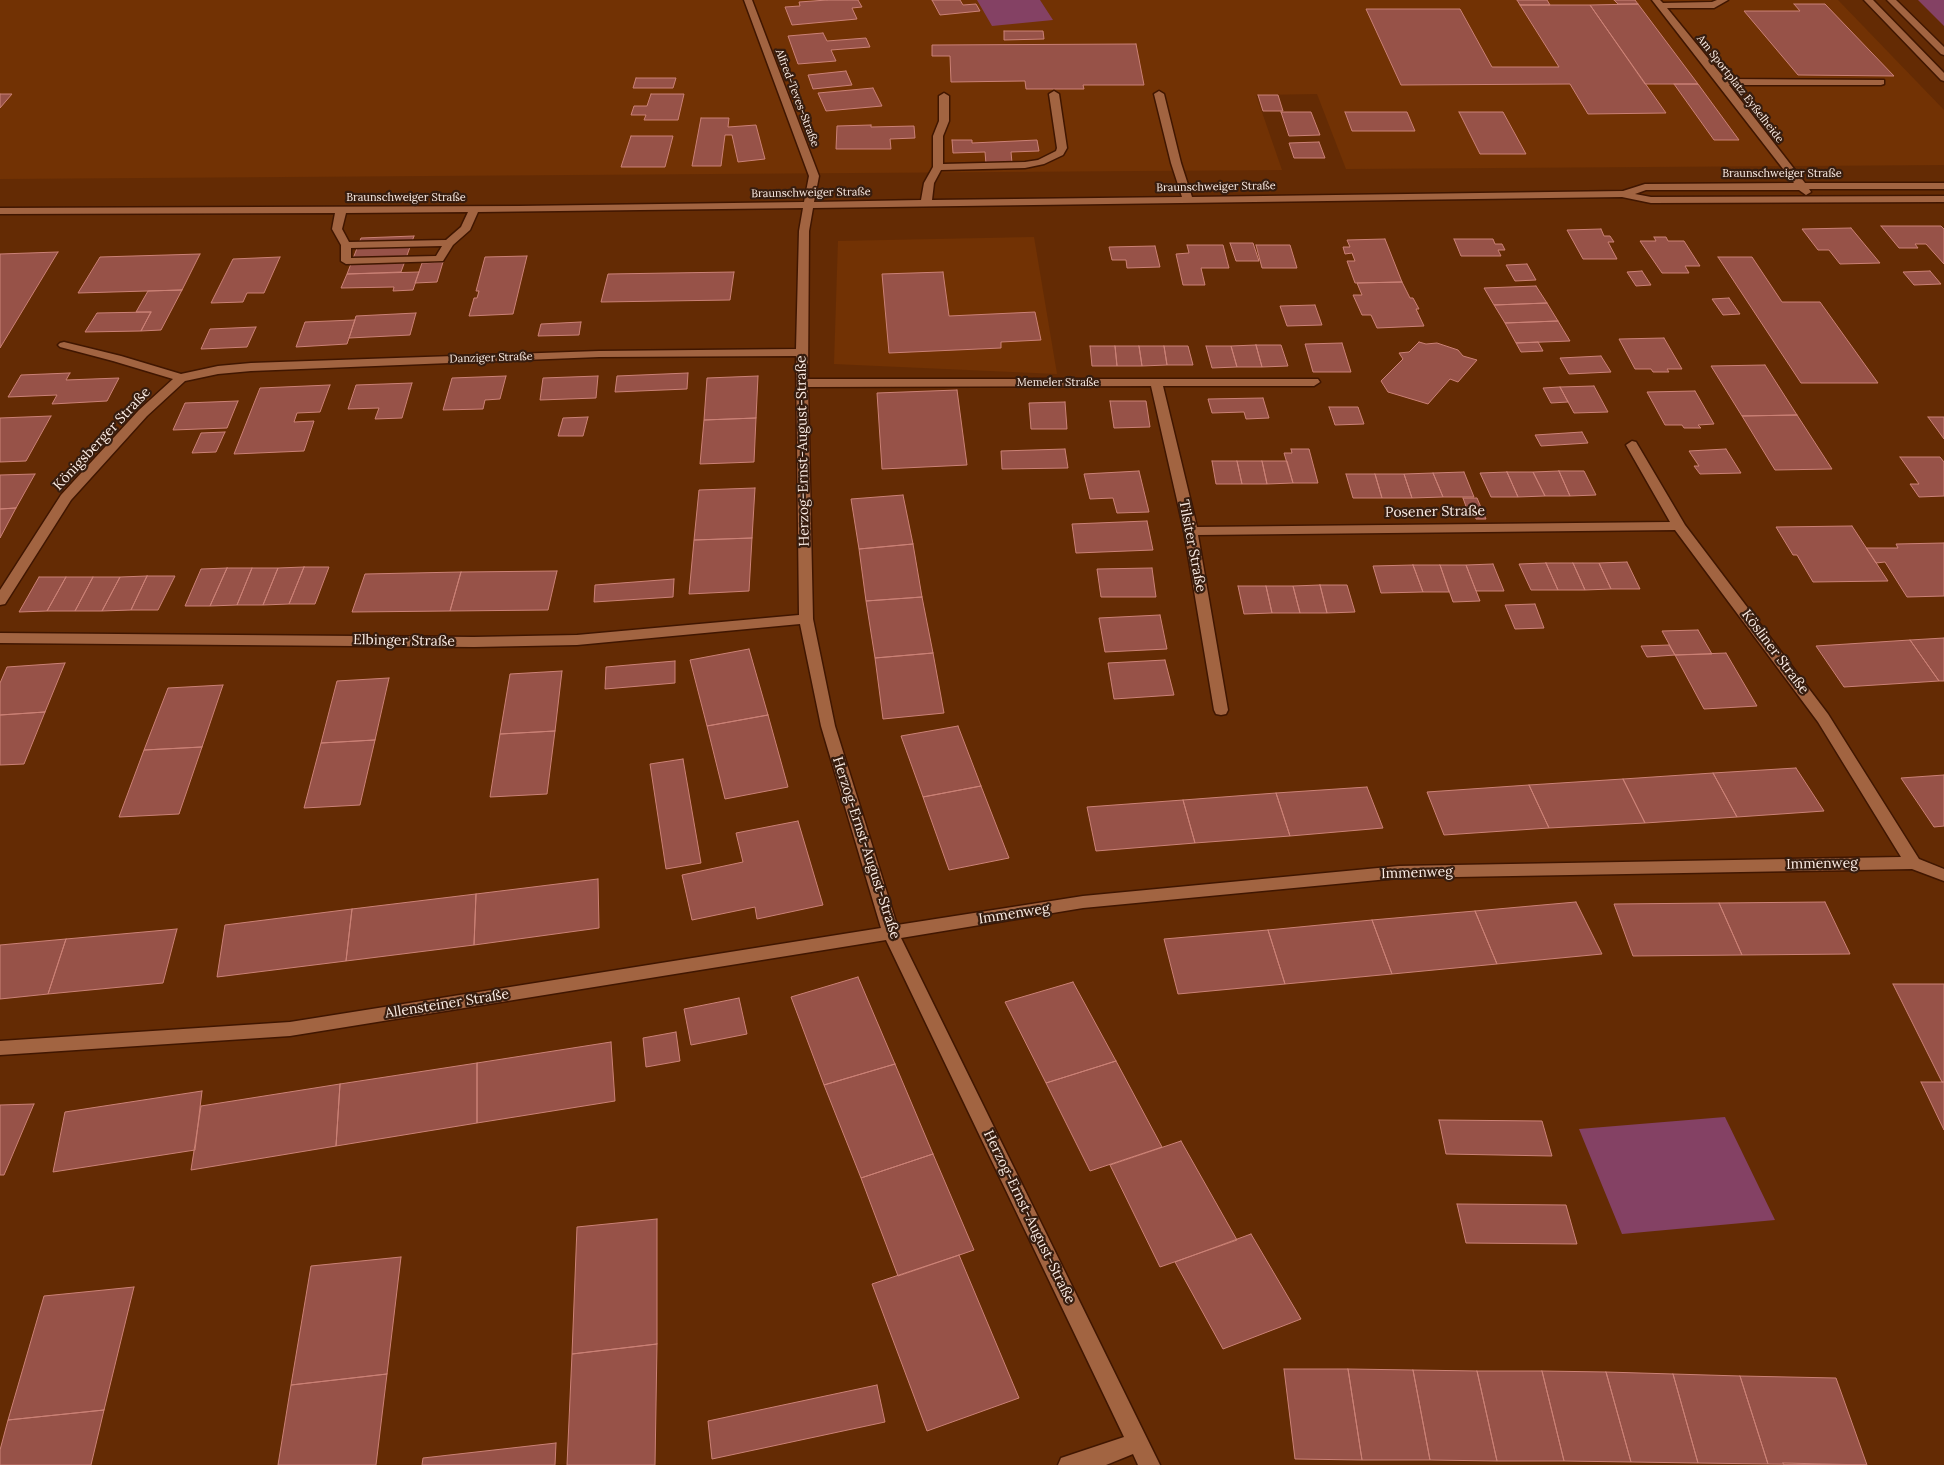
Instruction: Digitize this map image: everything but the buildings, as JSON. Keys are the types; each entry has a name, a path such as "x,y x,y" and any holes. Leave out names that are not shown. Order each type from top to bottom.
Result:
{"street":[{"name":"Alfred-Teves-Straße","path":"748,0 814,176 807,206"},
{"path":"1658,3 1714,5 1724,0"},
{"path":"1868,0 1944,78"},
{"path":"1891,0 1944,52"},
{"name":"Am Sportplatz Eyßelheide","path":"1658,3 1722,82 1811,199"},
{"path":"1722,82 1881,82"},
{"path":"938,167 1025,166 1051,158 1060,153 1062,148 1054,94"},
{"path":"1159,94 1176,163 1188,200"},
{"path":"926,204 928,183 938,167 938,136 944,121 944,96"},
{"name":"Braunschweiger Straße","path":"1622,194 1646,187 1944,186"},
{"name":"Braunschweiger Straße","path":"0,211 474,210 1622,194 1652,200 1944,199"},
{"name":"Herzog-Ernst-August-Straße","path":"807,206 804,231 801,383 806,619 828,726 891,934 1149,1465"},
{"path":"341,210 337,229 346,245 346,261 439,259 449,243 466,228 474,210"},
{"path":"346,245 449,243"},
{"path":"64,345 117,358 181,378"},
{"name":"Danziger Straße","path":"181,378 218,370 251,367 598,354 802,352"},
{"name":"Königsberger Straße","path":"0,601 66,498 144,413 181,378"},
{"name":"Memeler Straße","path":"801,383 1314,382"},
{"name":"Tilsiter Straße","path":"1156,383 1191,531 1221,710"},
{"name":"Kösliner Straße","path":"1632,445 1679,526 1823,718 1913,863"},
{"name":"Posener Straße","path":"1191,531 1679,526"},
{"name":"Elbinger Straße","path":"0,638 464,642 577,640 806,619"},
{"name":"Immenweg","path":"891,934 1083,902 1399,872 1913,863 1944,874"},
{"name":"Allensteiner Straße","path":"0,1048 290,1028 891,934"},
{"path":"1069,1465 1105,1455 1138,1442"}],"shaded area":[{"path":"0,0 1838,0 1944,110 1944,165 1346,169 1317,94 1256,95 1282,170 0,179"},
{"path":"977,0 1040,0 1053,20 992,26"},
{"path":"1918,0 1944,0 1944,26"},
{"path":"1034,237 1057,374 834,364 838,241"},
{"path":"1725,1117 1775,1220 1622,1234 1579,1129"}]}
